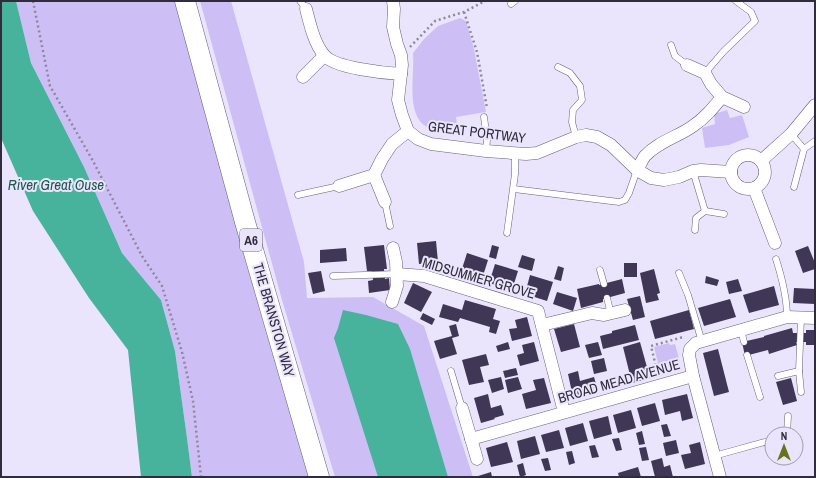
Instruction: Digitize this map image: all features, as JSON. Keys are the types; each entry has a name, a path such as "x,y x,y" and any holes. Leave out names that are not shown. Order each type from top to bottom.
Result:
{"highway":[{"name":"THE BRANSTON WAY","path":"185,1 245,222 319,477"}],"street":[{"name":"GREAT PORTWAY","path":"393,1 393,27 401,55 402,65 398,100 408,131 418,139 431,144 486,151 526,154 536,153 576,137 597,137 611,145 637,170 651,178 664,180 701,170 731,172"},
{"path":"303,5 317,44 324,56 338,64 382,73 401,74"},
{"path":"303,77 324,56"},
{"path":"686,65 705,73 711,84 722,97 744,107"},
{"path":"637,170 644,157 653,149 668,139 692,127 706,116 722,97"},
{"path":"761,161 791,134 815,105"},
{"path":"339,186 374,175 392,144 408,131"},
{"path":"745,156 756,157 761,161 765,171 759,185 749,189 738,186 734,182 731,172 735,161 740,157 745,156"},
{"path":"374,175 385,202"},
{"path":"754,188 775,243"},
{"path":"392,302 397,286 396,262 393,248"},
{"name":"MIDSUMMER GROVE","path":"397,274 424,276 538,311 564,412"},
{"path":"542,325 592,313 604,316 625,310"},
{"name":"BROAD MEAD AVENUE","path":"471,439 693,376 688,355 690,349 700,337 743,336 787,317 815,318"},
{"path":"693,376 720,477"},
{"path":"462,408 477,459"}],"lane":[{"path":"705,73 723,52 755,21 750,12 736,1"},
{"path":"671,45 675,56 686,65"},
{"path":"558,67 570,73 580,86 582,100 573,110 572,122 576,137"},
{"path":"484,117 487,140 486,151"},
{"path":"791,134 804,149"},
{"path":"794,187 804,149 815,141"},
{"path":"507,233 514,189 515,153"},
{"path":"514,189 619,202 625,200 629,193 637,170"},
{"path":"693,171 705,211"},
{"path":"298,196 339,186"},
{"path":"385,202 390,226"},
{"path":"695,230 696,218 705,211 724,214"},
{"path":"776,259 783,281 787,306 787,317"},
{"path":"600,270 604,284"},
{"path":"678,273 688,295 700,337"},
{"name":"MIDSUMMER GROVE","path":"333,276 397,274"},
{"path":"607,298 611,314"},
{"path":"801,317 799,371 801,392"},
{"path":"748,355 760,397"},
{"path":"451,371 462,408"},
{"path":"778,376 799,371"},
{"path":"787,426 788,416"},
{"path":"714,456 764,442"}],"path":[{"path":"34,1 50,86 93,161 142,256 162,286 182,352 193,401 200,477"},
{"path":"401,55 435,21 464,12 485,1"},
{"path":"464,12 477,52 488,113 484,117"},
{"path":"661,385 651,346 700,337"}],"shaded area":[{"path":"16,1 176,1 311,477 192,477 175,351 161,300 122,253 84,167 31,63"},
{"path":"200,1 231,1 304,262 307,298 373,297 424,326 473,477 335,477 282,300"},
{"path":"460,18 466,21 474,49 486,112 456,117 458,134 434,130 427,127 420,121 413,104 412,93 413,53 425,38 438,26"},
{"path":"727,110 730,118 742,115 749,137 729,145 705,148 702,128 715,124 714,114"},
{"path":"669,343 670,345 675,344 680,362 679,368 675,371 661,375 654,347"}],"water":[{"name":"River Great Ouse","path":"1,1 16,1 31,63 84,167 122,253 161,300 175,351 192,477 141,477 128,350 89,298 33,211 1,138"},
{"path":"343,310 398,324 410,349 448,477 378,477 334,338"}],"building":[{"path":"436,241 438,262 419,264 417,243"},
{"path":"384,245 387,269 384,269 385,279 389,278 390,290 369,293 368,281 373,280 372,271 367,271 364,247"},
{"path":"492,245 499,247 496,259 489,257"},
{"path":"808,246 815,263 815,269 803,273 795,251"},
{"path":"346,248 347,261 320,263 320,250"},
{"path":"467,253 488,260 482,279 461,272"},
{"path":"522,255 535,259 532,271 518,267"},
{"path":"624,263 637,263 637,277 624,277"},
{"path":"495,264 518,271 512,290 489,283"},
{"path":"558,266 564,268 561,281 554,279"},
{"path":"654,269 660,293 657,294 659,300 646,303 640,273"},
{"path":"321,271 325,291 313,294 308,273"},
{"path":"530,275 553,282 547,301 525,294"},
{"path":"706,276 719,280 717,286 705,283"},
{"path":"622,279 625,293 603,299 603,302 581,308 577,289"},
{"path":"738,279 742,291 729,294 726,282"},
{"path":"413,283 432,292 421,312 404,303"},
{"path":"774,286 779,305 749,313 743,295"},
{"path":"794,288 815,289 815,304 793,303"},
{"path":"557,292 577,298 573,311 553,304"},
{"path":"640,296 645,317 633,320 627,299"},
{"path":"730,299 736,317 704,326 698,308"},
{"path":"465,300 496,309 493,319 500,321 496,334 489,332 490,327 460,318 458,322 439,317 443,304 462,310"},
{"path":"689,310 694,329 655,339 650,321"},
{"path":"423,313 435,319 432,325 420,319"},
{"path":"527,317 532,336 512,341 509,329 517,328 515,320"},
{"path":"456,324 459,336 452,338 457,354 440,359 434,341 452,336 449,326"},
{"path":"574,324 580,347 561,352 554,329"},
{"path":"635,325 639,340 603,349 600,336"},
{"path":"792,328 793,333 806,333 806,330 815,330 815,345 806,345 806,342 796,342 797,345 769,354 768,350 745,356 742,342"},
{"path":"508,342 510,349 498,352 496,346"},
{"path":"534,342 539,361 520,366 517,355 524,353 522,345"},
{"path":"598,342 602,355 589,358 585,345"},
{"path":"640,342 650,378 632,383 623,347"},
{"path":"718,349 729,392 714,396 703,353"},
{"path":"486,354 489,365 480,367 484,382 469,385 462,360"},
{"path":"604,358 607,371 594,374 591,361"},
{"path":"516,368 518,375 505,378 503,371"},
{"path":"578,371 580,381 594,377 598,391 573,397 568,374"},
{"path":"501,377 504,389 492,393 488,380"},
{"path":"518,377 522,389 508,393 505,380"},
{"path":"544,378 551,403 526,409 522,394 536,390 533,380"},
{"path":"791,378 797,401 783,405 776,382"},
{"path":"488,394 491,408 501,405 504,415 481,423 474,398"},
{"path":"687,394 693,418 682,421 680,411 665,415 662,400"},
{"path":"655,403 660,421 642,426 637,408"},
{"path":"631,410 636,428 618,433 613,415"},
{"path":"608,416 612,434 594,439 589,421"},
{"path":"583,423 588,441 570,446 565,428"},
{"path":"667,424 671,436 664,437 661,425"},
{"path":"559,430 564,448 546,452 541,435"},
{"path":"642,431 645,444 639,445 636,433"},
{"path":"535,436 540,454 521,459 517,441"},
{"path":"619,438 622,450 616,451 612,439"},
{"path":"676,440 679,453 666,456 663,443"},
{"path":"507,442 513,462 491,467 486,448"},
{"path":"700,442 705,464 685,469 681,455 691,453 689,445"},
{"path":"595,445 599,457 592,458 589,446"},
{"path":"646,447 649,460 642,461 639,448"},
{"path":"572,451 575,463 569,465 566,452"},
{"path":"548,458 551,470 545,471 541,459"},
{"path":"662,458 664,467 670,465 673,477 655,477 651,461"},
{"path":"523,463 526,475 520,477 517,465"},
{"path":"638,467 641,477 619,477 618,473"},
{"path":"491,472 492,477 475,477"}]}
